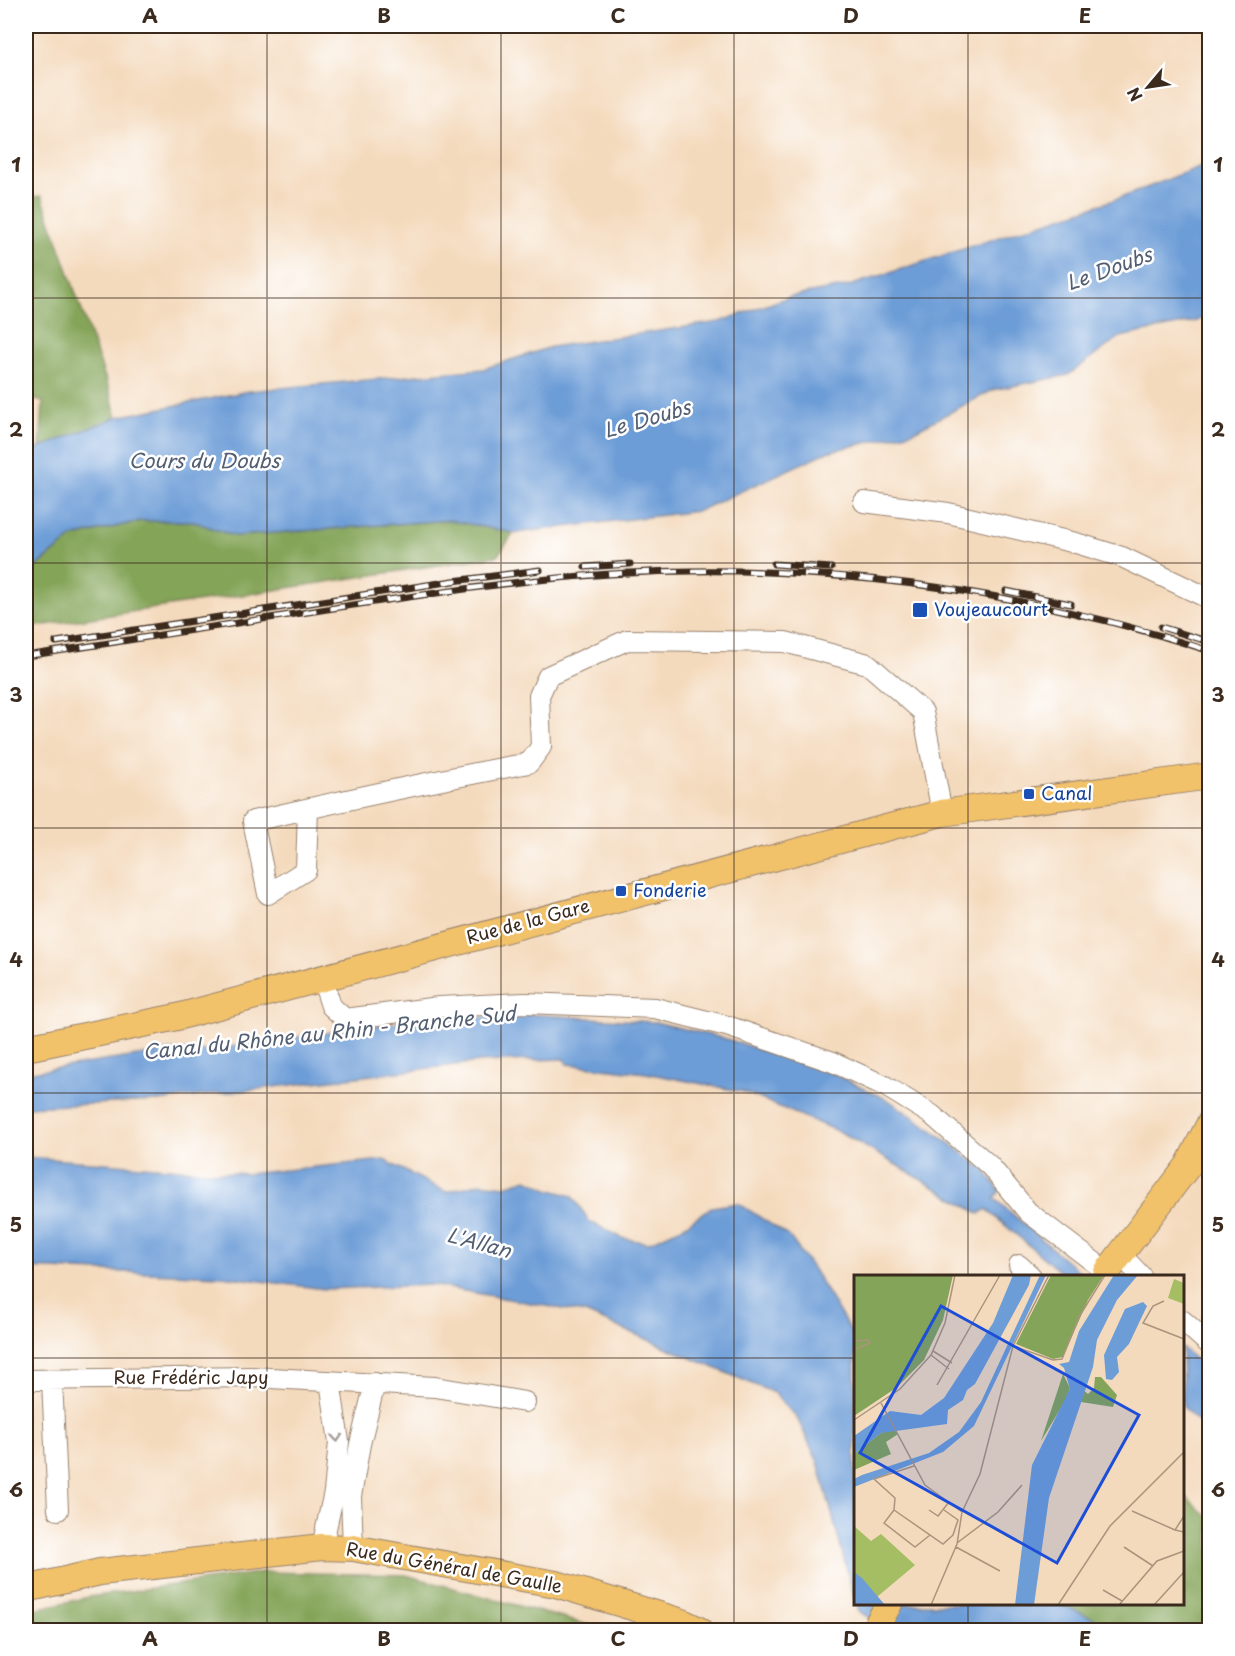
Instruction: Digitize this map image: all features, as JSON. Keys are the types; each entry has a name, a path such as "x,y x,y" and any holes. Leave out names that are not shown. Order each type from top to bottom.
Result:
{"main road":[{"name":"Rue de la Gare","path":"26,1048 177,1017 942,813 1209,776"},
{"path":"1111,1268 1188,1166 1209,1123"},
{"name":"Rue du Général de Gaulle","path":"26,1589 100,1572 322,1547 353,1548 556,1584 682,1622 699,1630"},
{"path":"874,1630 888,1605"}],"street":[{"path":"864,502 948,513 1077,543 1122,556 1209,599"},
{"path":"308,809 435,780 529,763 541,747 539,696 548,675 627,640 638,640 785,642 868,664 923,712 942,813"},
{"path":"322,978 331,1006 345,1020 439,1007 525,1003 655,1008 727,1026 833,1062 885,1086 932,1115 990,1166 1028,1212 1111,1268 1137,1275"},
{"path":"1184,1322 1209,1345"},
{"name":"Rue Frédéric Japy","path":"26,1380 252,1377 435,1387 525,1402"},
{"path":"52,1380 58,1510"},
{"path":"322,1547 334,1492 339,1443 330,1381"},
{"path":"353,1548 351,1497 360,1444 375,1383"}],"green space":[{"path":"42,196 117,417 40,448 43,402 26,396 26,198"},
{"path":"449,520 514,533 497,556 26,628 26,583 31,571 73,537 140,521 192,521 235,536"},
{"path":"1184,1495 1209,1518 1209,1630 1122,1630 1061,1605 1184,1605"},
{"path":"263,1572 406,1575 606,1630 26,1630 26,1611 89,1597"}],"water":[{"path":"1209,163 1209,315 1197,321 1120,337 1068,375 993,390 912,432 827,452 698,511 514,533 449,520 235,536 192,521 140,521 73,537 31,571 26,583 26,452 117,417 249,391 483,369 551,347 719,322 789,297 849,286 1123,197"},
{"name":"Canal du Rhône au Rhin - Branche Sud","path":"526,1014 655,1022 727,1039 834,1074 888,1100 985,1170 1000,1191 994,1198 1083,1275 1064,1275 986,1209 980,1214 842,1133 744,1092 646,1073 567,1064 564,1059 480,1062 158,1101 26,1107 26,1076 32,1072 170,1051 202,1051 394,1023"},
{"name":"L'Allan","path":"26,1157 246,1174 384,1160 446,1192 481,1183 505,1186 527,1179 548,1189 572,1196 590,1222 622,1238 648,1243 681,1228 712,1207 738,1203 789,1236 812,1268 854,1336 854,1596 818,1462 797,1418 774,1393 585,1313 432,1285 325,1289 222,1276 26,1268"},
{"path":"1184,1350 1209,1371 1209,1432 1184,1408"},
{"path":"857,1605 1061,1605 1122,1630 893,1630 859,1612"}],"railway":[{"path":"585,567 630,564"},
{"path":"774,564 831,568"},
{"path":"56,642 453,581 540,570"},
{"path":"26,656 481,587 577,576 686,571 838,576 913,584 1064,611 1137,629 1210,651"},
{"path":"1006,591 1071,604"},
{"path":"1161,627 1210,642"}],"place":[{"name":"Voujeaucourt","path":"920,610"},
{"name":"Canal","path":"1029,794"},
{"name":"Fonderie","path":"621,891"}],"water label":[{"name":"Le Doubs","path":"1109,269"},
{"name":"Le Doubs","path":"647,419"},
{"name":"Cours du Doubs","path":"204,461"}]}
